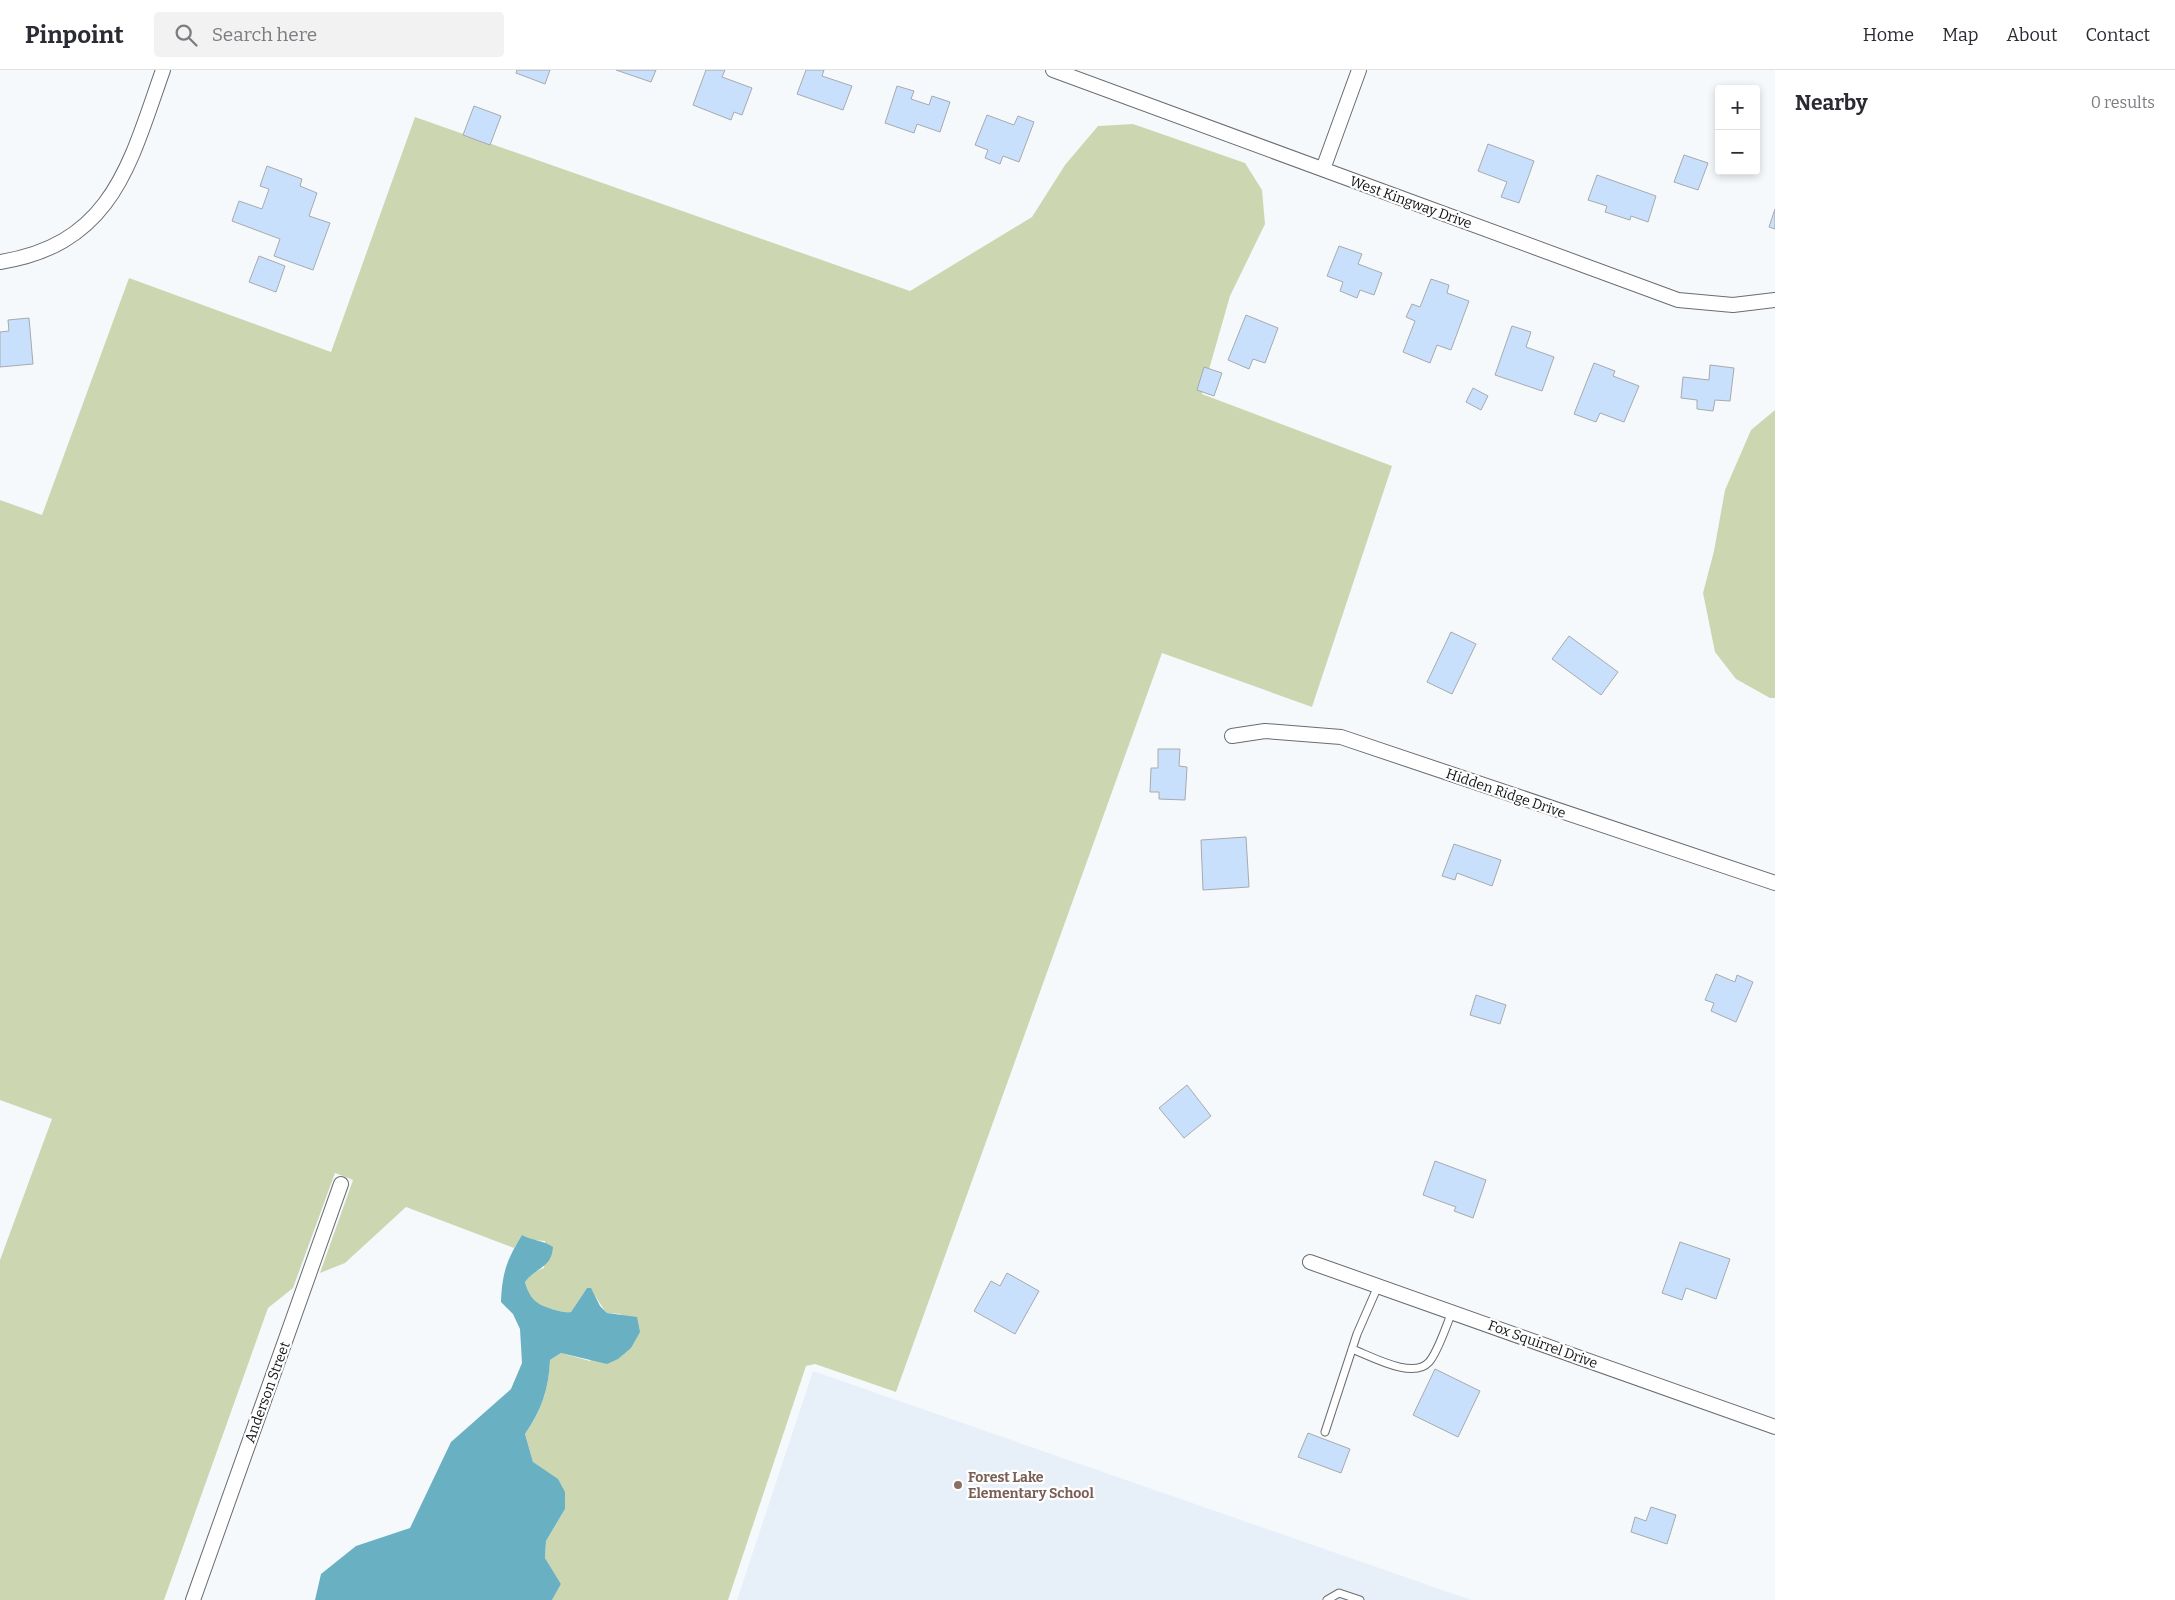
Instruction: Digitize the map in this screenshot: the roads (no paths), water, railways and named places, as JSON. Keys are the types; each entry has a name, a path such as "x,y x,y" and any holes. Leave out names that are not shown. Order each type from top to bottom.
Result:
{"street":[{"path":"0,262 26,258 57,245 82,228 106,202 128,168 163,70"},
{"name":"West Kingway Drive","path":"1053,70 1678,300 1733,305 1775,300"},
{"path":"1323,170 1359,70"},
{"name":"Hidden Ridge Drive","path":"1232,736 1265,731 1341,737 1775,883"},
{"name":"Anderson Street","path":"193,1600 341,1184"},
{"name":"Fox Squirrel Drive","path":"1310,1262 1775,1427"}],"lane":[{"path":"1325,1432 1352,1349 1378,1286"},
{"path":"1352,1349 1411,1370 1422,1368 1430,1361 1452,1312"},
{"path":"1327,1600 1339,1592 1360,1600"}],"water":[{"path":"522,1235 553,1247 552,1254 546,1264 525,1282 529,1293 535,1301 549,1308 571,1312 587,1288 591,1288 600,1306 607,1313 637,1317 640,1332 631,1348 618,1359 607,1364 561,1353 550,1360 548,1381 543,1399 536,1417 525,1434 533,1462 558,1479 565,1492 565,1509 546,1541 545,1558 561,1584 552,1600 315,1600 321,1574 356,1546 410,1528 451,1442 511,1389 522,1363 520,1329 513,1314 501,1302 506,1267"}],"place":[{"name":"Forest Lake Elementary School","path":"958,1485"}]}
